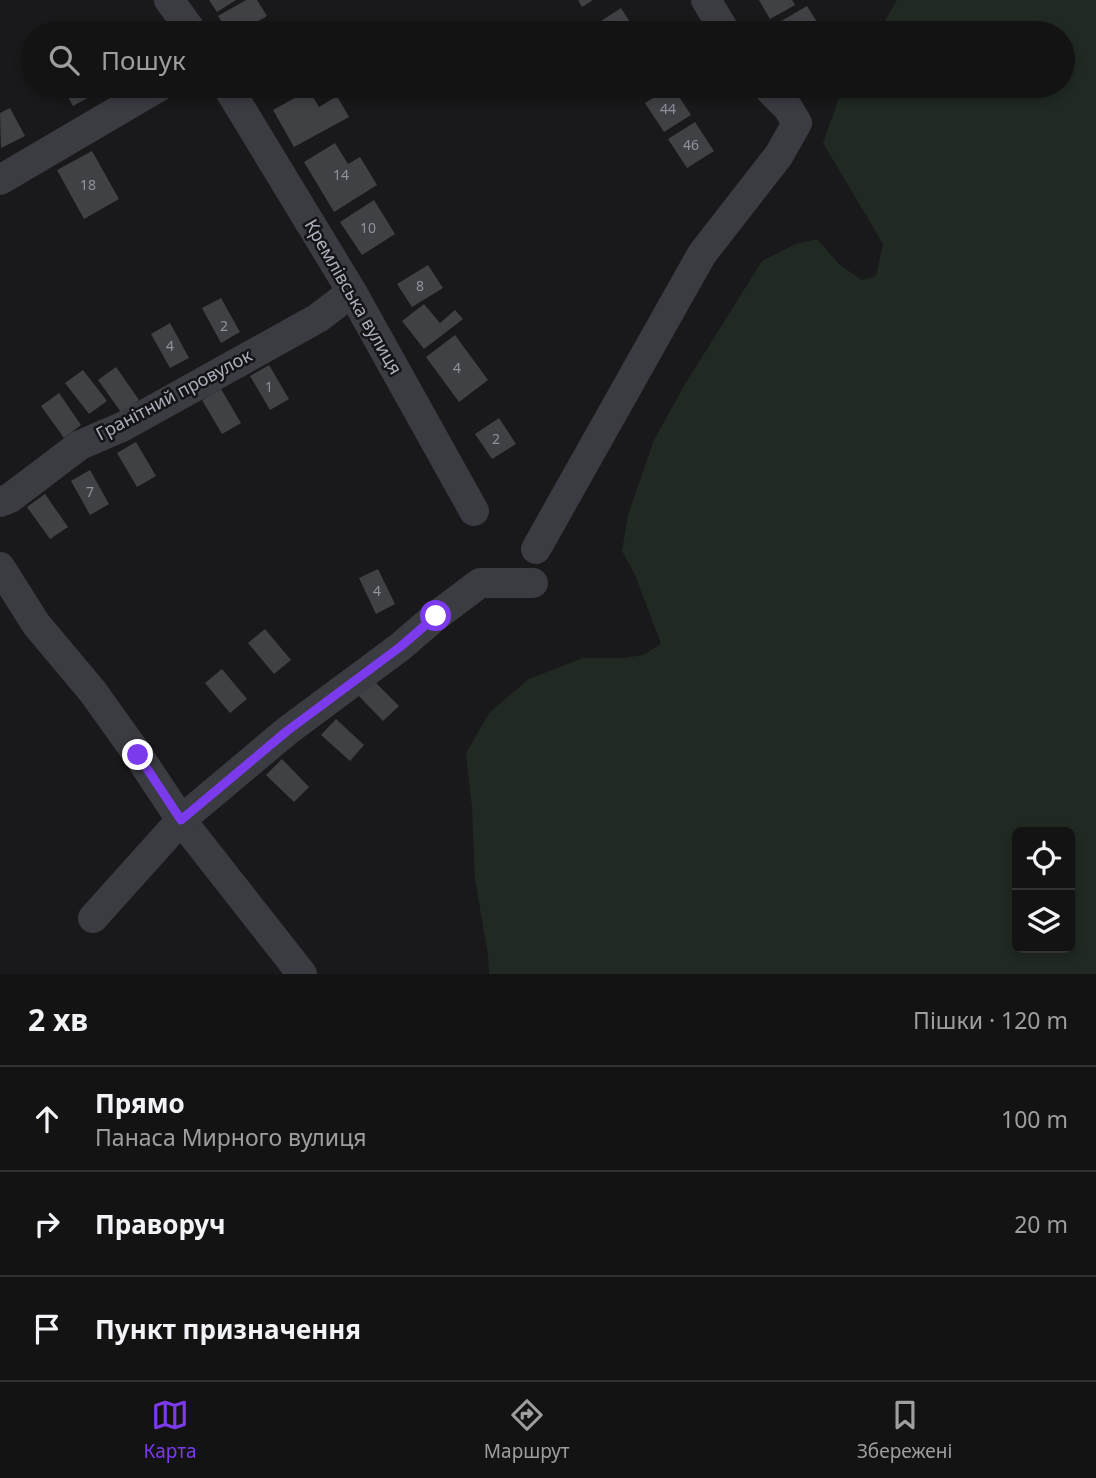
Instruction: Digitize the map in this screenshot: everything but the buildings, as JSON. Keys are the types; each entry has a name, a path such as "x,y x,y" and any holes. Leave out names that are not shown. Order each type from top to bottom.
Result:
{"street":[{"path":"169,0 184,21"},
{"path":"706,0 719,21"},
{"path":"0,180 140,98"},
{"name":"Кремлівська вулиця","path":"234,98 352,292 474,511"},
{"path":"536,549 702,254 779,155 797,123 778,98"},
{"name":"Гранітний провулок","path":"0,502 10,498 80,445 122,428 318,318 352,292"},
{"path":"0,568 36,624 93,692 181,820 302,974"},
{"path":"93,918 181,820 287,731 400,647 480,583 533,583"}],"shaded area":[{"path":"897,0 1096,0 1096,974 489,974 475,879 466,753 490,712 529,679 583,658 643,655 661,644 635,575 622,551 628,515 654,440 685,384 762,261 796,244 817,239 840,265 862,280 876,276 883,244 823,143 839,98 1075,98 1075,21 885,21"}],"route":[{"path":"138,755 181,820 287,731 400,647 436,616"}]}
